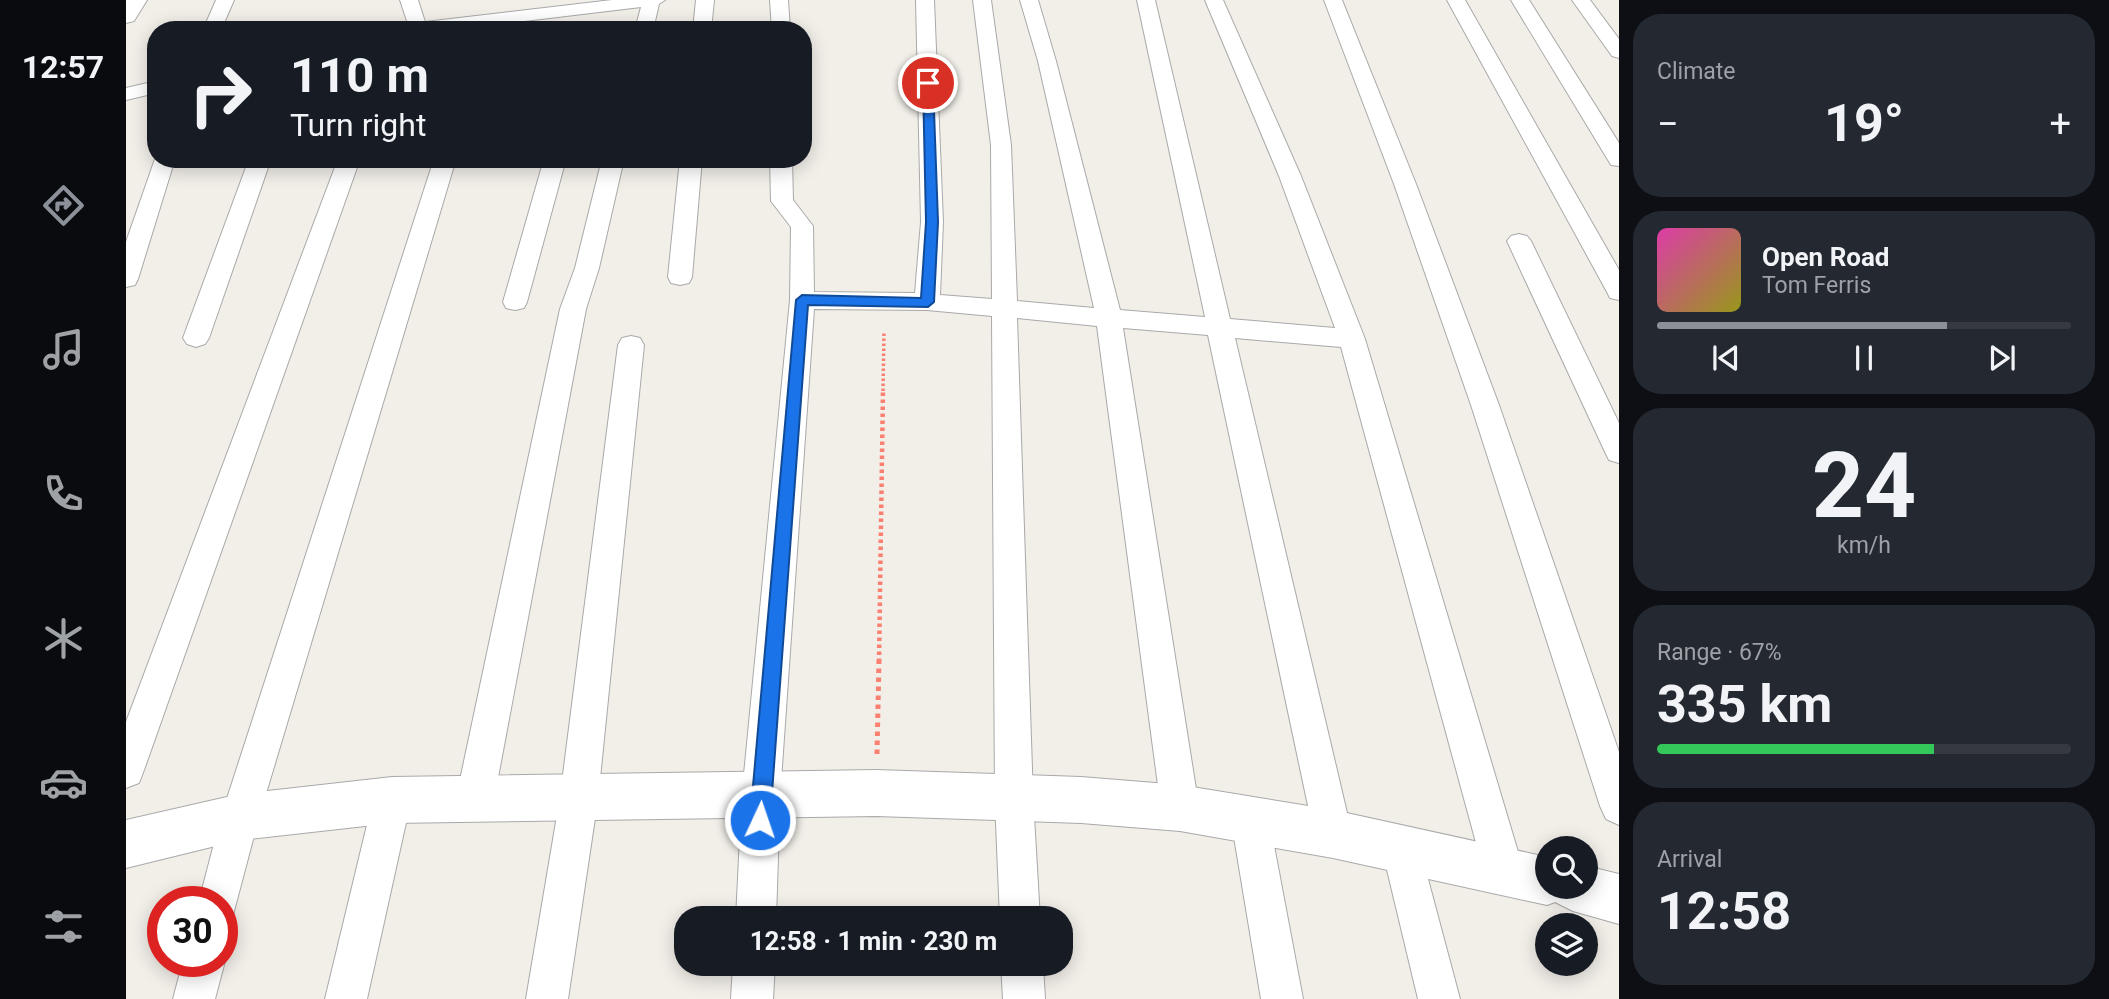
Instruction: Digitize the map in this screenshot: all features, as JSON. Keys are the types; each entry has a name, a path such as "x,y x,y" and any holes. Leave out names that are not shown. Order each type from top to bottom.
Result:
{"street":[{"path":"126,16 136,0"},
{"path":"216,21 225,0"},
{"path":"409,0 410,21"},
{"path":"465,0 469,21"},
{"path":"485,21 524,8 597,8 656,0"},
{"path":"703,21 705,0"},
{"path":"779,0 780,21"},
{"path":"925,0 932,222 928,302"},
{"path":"982,0 1002,145 1014,799 1019,906"},
{"path":"1029,0 1047,61 1109,318 1180,808"},
{"path":"1146,0 1334,834"},
{"path":"1214,0 1290,176 1352,339 1526,876"},
{"path":"1333,0 1405,184 1485,405 1619,806"},
{"path":"1456,0 1619,292"},
{"path":"1520,0 1619,160"},
{"path":"1581,0 1619,52"},
{"path":"646,21 651,1"},
{"path":"593,21 597,8"},
{"path":"126,94 147,89"},
{"path":"126,279 161,168"},
{"path":"196,338 257,168"},
{"path":"126,770 346,168"},
{"path":"223,886 240,817 442,168"},
{"path":"515,302 552,168"},
{"path":"475,799 573,309 587,268 611,168"},
{"path":"680,278 690,168"},
{"path":"757,906 761,796 802,300 802,226 782,201 781,168"},
{"path":"1519,241 1619,452"},
{"path":"802,300 928,302 1352,339"},
{"path":"547,999 579,798 631,345"},
{"path":"126,844 240,817 392,800 876,793 1081,800 1180,808 1334,834 1526,876"},
{"path":"346,999 392,800"},
{"path":"1250,819 1282,999"},
{"path":"1401,849 1439,999"},
{"path":"1598,894 1619,899"},
{"path":"752,999 753,976"},
{"path":"1023,976 1024,999"},
{"path":"194,999 200,977"}],"path":[{"path":"876,793 884,331"}],"route":[{"path":"760,820 802,300 928,302 932,222 928,83"}]}
